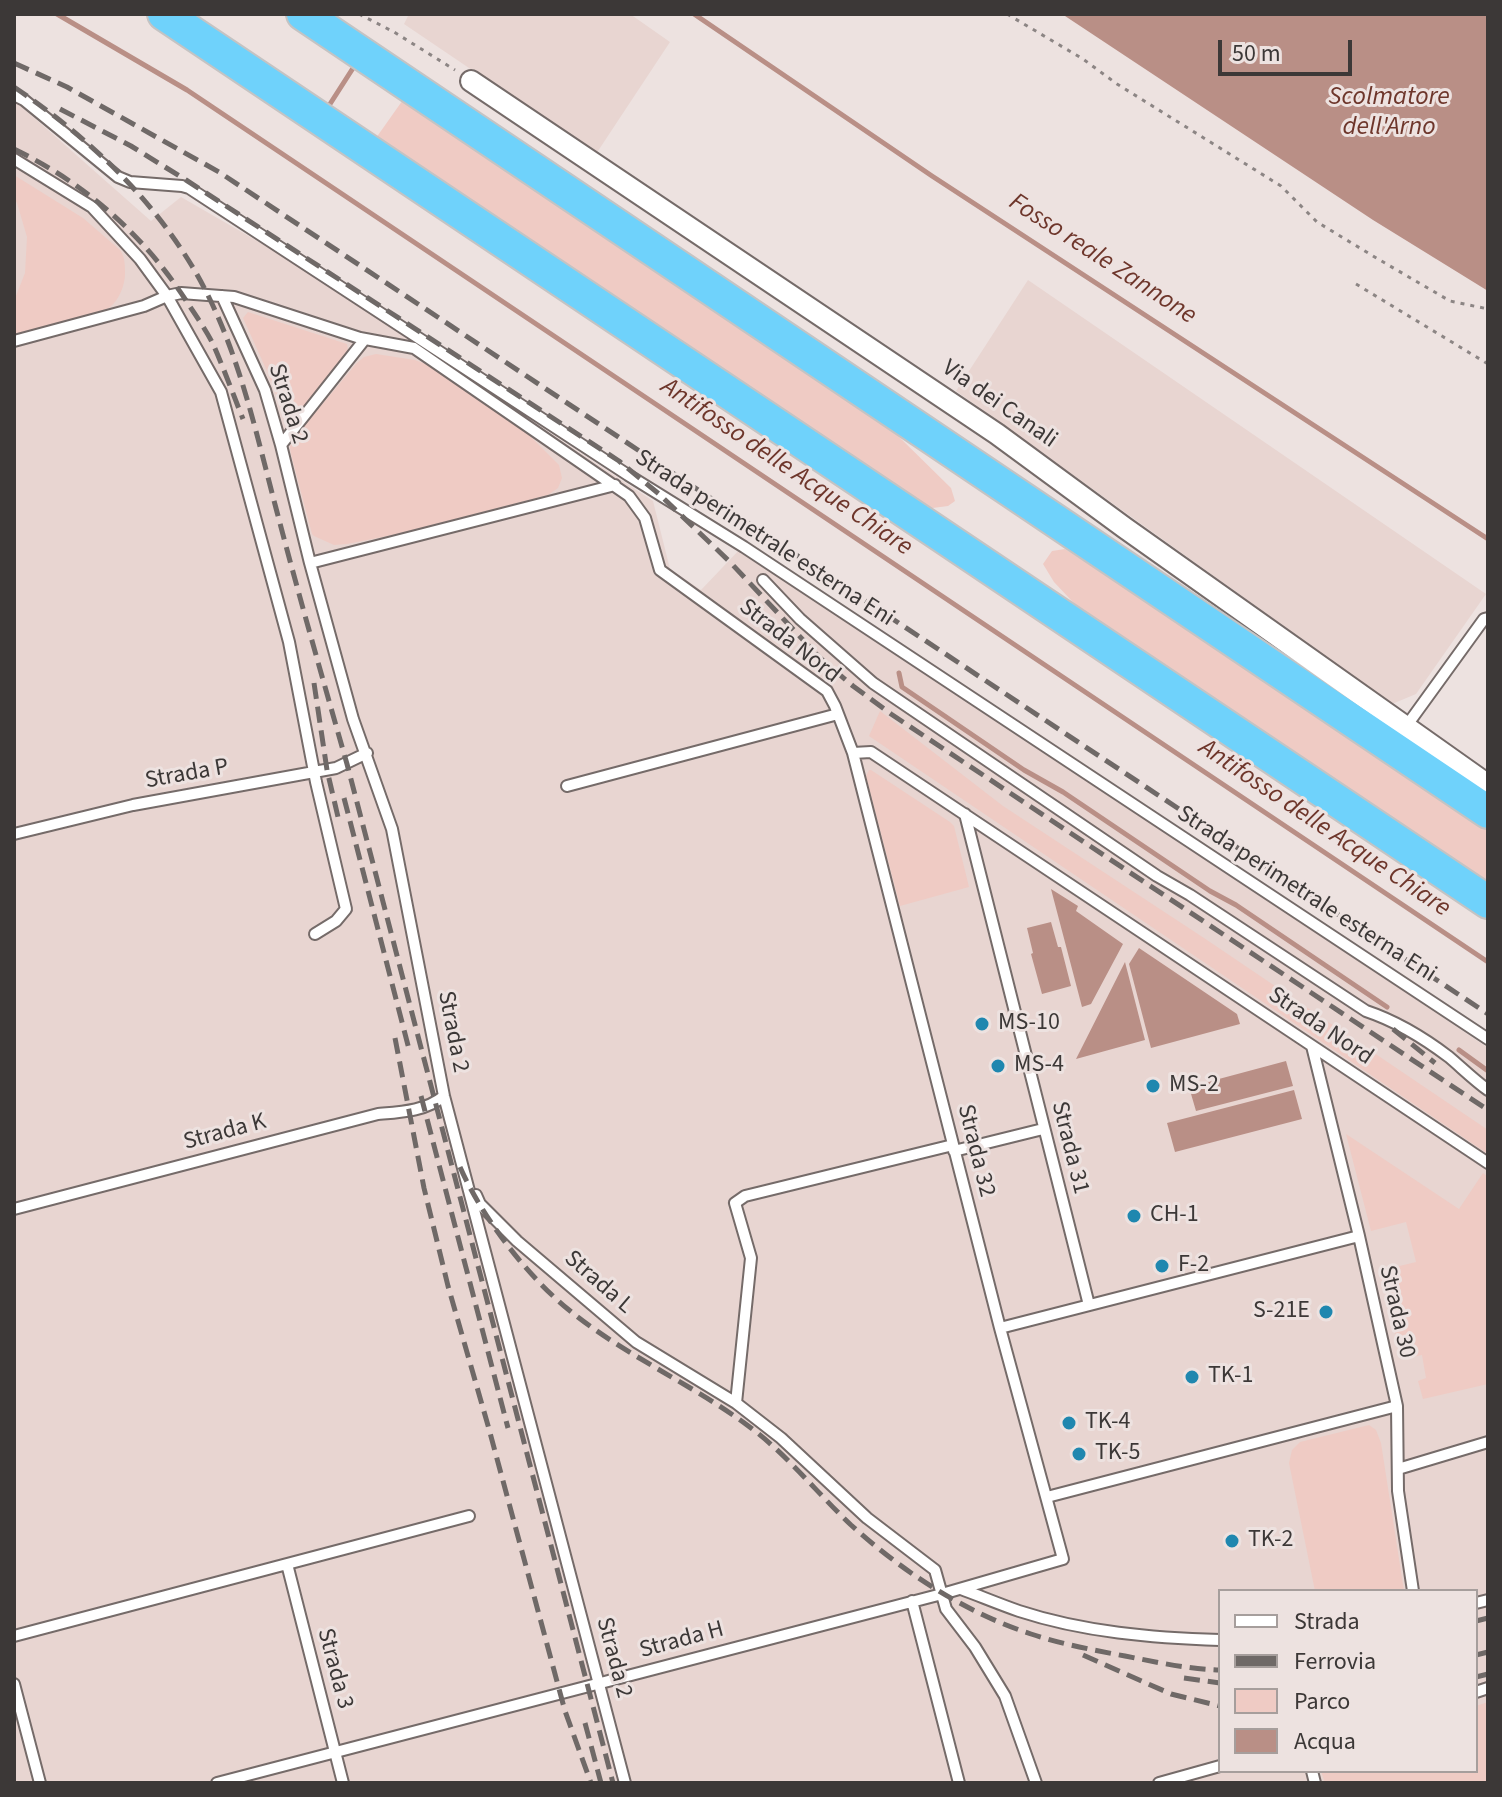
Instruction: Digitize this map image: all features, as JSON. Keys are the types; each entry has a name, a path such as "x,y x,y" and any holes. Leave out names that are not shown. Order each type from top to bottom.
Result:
{"highway":[{"path":"164,14 1488,902"},
{"path":"303,14 1488,812"}],"street":[{"name":"Via dei Canali","path":"471,81 997,434 1488,785"}],"lane":[{"name":"Strada perimetrale esterna Eni","path":"14,95 118,177 130,182 189,188 744,547 1488,1039"},
{"path":"14,159 92,207 140,259 167,296 221,392 289,642 314,773 346,909 336,921 315,934"},
{"name":"Strada Nord","path":"14,341 181,293 234,297 365,339 414,348 629,496 645,518 660,570 827,691 853,753 871,752 1488,1163"},
{"name":"Strada 2","path":"222,296 265,390 353,719 392,829 444,1096 625,1783"},
{"path":"281,445 365,339"},
{"path":"310,563 615,485"},
{"path":"763,580 800,619 873,683 1157,876 1366,1011 1382,1016 1416,1035 1488,1090"},
{"path":"1405,728 1484,619 1488,618"},
{"path":"567,786 838,714"},
{"name":"Strada P","path":"14,834 133,805 336,768 367,753"},
{"name":"Strada 32","path":"853,753 1000,1328 1063,1559"},
{"name":"Strada 31","path":"965,814 1089,1305"},
{"name":"Strada 30","path":"1312,1046 1397,1406 1398,1491 1413,1589"},
{"name":"Strada K","path":"14,1209 378,1114 410,1111 435,1104 444,1096"},
{"path":"736,1403 751,1258 735,1203 745,1196 1043,1129"},
{"name":"Strada L","path":"462,1164 480,1204 517,1241 636,1342 736,1403 781,1438 867,1518 935,1570 946,1609 975,1647 1005,1696 1036,1783"},
{"path":"1000,1328 1359,1236"},
{"path":"1047,1497 1397,1406"},
{"path":"1398,1469 1488,1442"},
{"path":"14,1636 469,1516"},
{"name":"Strada H","path":"217,1783 942,1594 1063,1559"},
{"name":"Strada 3","path":"287,1564 343,1783"},
{"path":"960,1589 1020,1611 1083,1627 1162,1638 1218,1640"},
{"path":"912,1601 959,1783"},
{"path":"14,1684 40,1783"},
{"path":"1159,1783 1218,1767"}],"path":[{"path":"359,14 394,32 471,81"},
{"path":"1007,14 1281,186 1317,222 1450,301 1488,309"},
{"path":"1356,284 1488,364"}],"shaded area":[{"path":"409,14 630,14 670,42 596,154 404,24"},
{"path":"14,100 151,221 181,197 278,253 653,501 670,569 701,590 741,548 1488,1048 1488,1783 14,1783"},
{"path":"1028,280 1486,594 1416,694 1392,704 956,391"}],"green space":[{"path":"405,97 893,431 951,488 955,501 948,506 925,509 376,138"},
{"path":"14,175 83,218 120,250 125,278 119,296 110,307 78,320 14,336 14,301 25,273 27,237 14,198"},
{"path":"248,312 347,344 347,357 288,426 243,318"},
{"path":"376,354 428,365 523,429 559,465 562,478 558,488 548,495 347,544 334,545 314,536 290,447 293,439 356,364 364,357"},
{"path":"1065,549 1159,608 1488,828 1488,884 1086,616 1054,582 1043,564 1052,551"},
{"path":"880,711 1003,806 1488,1130 1488,1154 869,736"},
{"path":"869,770 954,826 969,887 900,906 866,776"},
{"path":"1346,1134 1459,1209 1483,1173 1488,1177 1488,1384 1423,1399 1418,1381 1426,1378 1422,1355 1402,1359 1379,1271 1416,1262 1406,1222 1371,1231"},
{"path":"1369,1425 1376,1430 1381,1443 1404,1589 1315,1589 1289,1463 1292,1450 1300,1442"},
{"path":"1488,1702 1488,1783 1325,1783 1322,1773 1478,1773 1478,1705"}],"water":[{"name":"Scolmatore dell'Arno","path":"1062,14 1488,14 1488,291 1373,220"},
{"path":"1051,889 1078,906 1076,911 1123,944 1091,1004 1082,1007"},
{"path":"1051,922 1071,986 1042,994 1027,928"},
{"path":"1139,948 1237,1014 1240,1024 1151,1048 1129,964"},
{"path":"1125,962 1145,1040 1076,1059"},
{"path":"1286,1061 1293,1086 1196,1111 1189,1087"},
{"path":"1294,1090 1302,1119 1175,1152 1167,1123"}],"waterway":[{"name":"Antifosso delle Acque Chiare","path":"57,14 187,90 1488,962"},
{"name":"Fosso reale Zannone","path":"694,14 932,176 1488,539"},
{"path":"330,104 355,65"},
{"path":"899,673 902,687 1387,1007"},
{"path":"1459,1050 1488,1071"}],"railway":[{"path":"14,63 67,87 219,172 1488,1014"},
{"path":"14,87 90,145 155,214 192,266 233,355 347,764 613,1783"},
{"path":"60,109 131,146 186,180 619,461 659,494 730,562 820,658 853,686 1488,1110"},
{"path":"14,149 89,195 152,255 210,339 243,419"},
{"path":"314,683 327,770 338,817"},
{"path":"344,798 410,1053"},
{"path":"1393,1029 1435,1063"},
{"path":"395,1038 424,1188 448,1286 565,1711 591,1783"},
{"path":"421,1096 508,1428"},
{"path":"460,1167 493,1225 521,1263 553,1296 612,1341 725,1410 761,1436 851,1525 935,1589 1006,1625 1042,1638 1160,1663 1218,1670"},
{"path":"1478,1620 1488,1618"},
{"path":"1478,1654 1488,1652"},
{"path":"1083,1655 1171,1694 1218,1706"},
{"path":"1478,1676 1488,1674"},
{"path":"1184,1678 1218,1683"},
{"path":"585,1723 601,1783"}],"place":[{"name":"MS-10","path":"982,1024"},
{"name":"MS-4","path":"998,1066"},
{"name":"MS-2","path":"1153,1086"},
{"name":"CH-1","path":"1134,1216"},
{"name":"F-2","path":"1162,1266"},
{"name":"S-21E","path":"1326,1312"},
{"name":"TK-1","path":"1192,1377"},
{"name":"TK-4","path":"1069,1423"},
{"name":"TK-5","path":"1079,1454"},
{"name":"TK-2","path":"1232,1541"}]}
